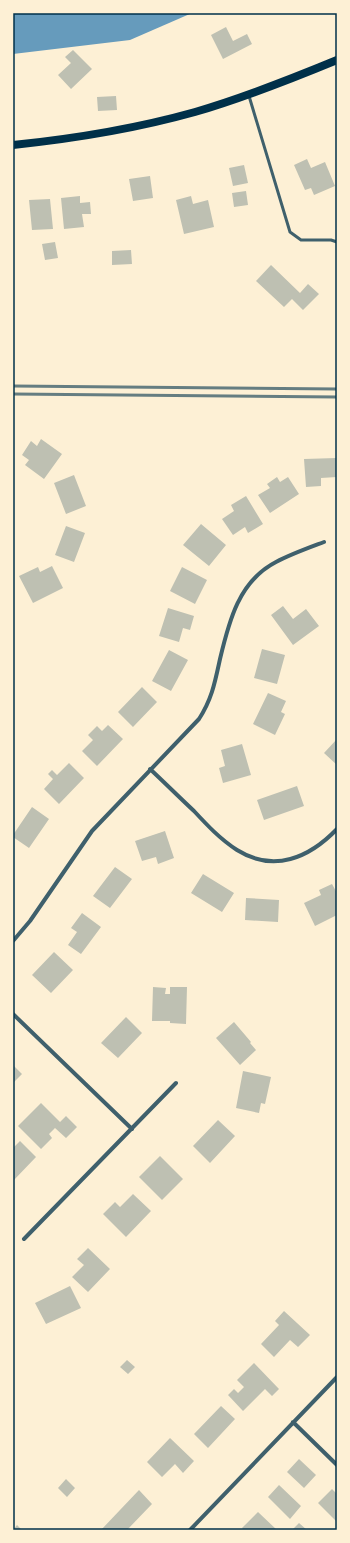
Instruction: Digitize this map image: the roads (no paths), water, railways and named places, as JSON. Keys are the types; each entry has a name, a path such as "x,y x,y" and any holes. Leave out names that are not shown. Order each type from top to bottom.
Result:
{"main road":[{"path":"13,145 86,135 149,123 194,112 296,77 337,60"}],"street":[{"path":"13,941 30,921 92,831 199,719 207,706 215,683 228,627 235,608 244,591 257,576 270,565 288,556 324,542"},
{"path":"150,769 215,832 237,850 254,858 272,861 297,858 313,850 328,839 337,829"},
{"path":"13,1014 132,1129"},
{"path":"24,1239 176,1083"},
{"path":"190,1530 337,1378"},
{"path":"294,1422 337,1465"}],"lane":[{"path":"248,94 290,232 301,240 331,240 337,242"}],"water":[{"path":"13,13 192,13 130,40 13,54"}],"railway":[{"path":"13,386 337,389"},
{"path":"13,394 337,397"}]}
